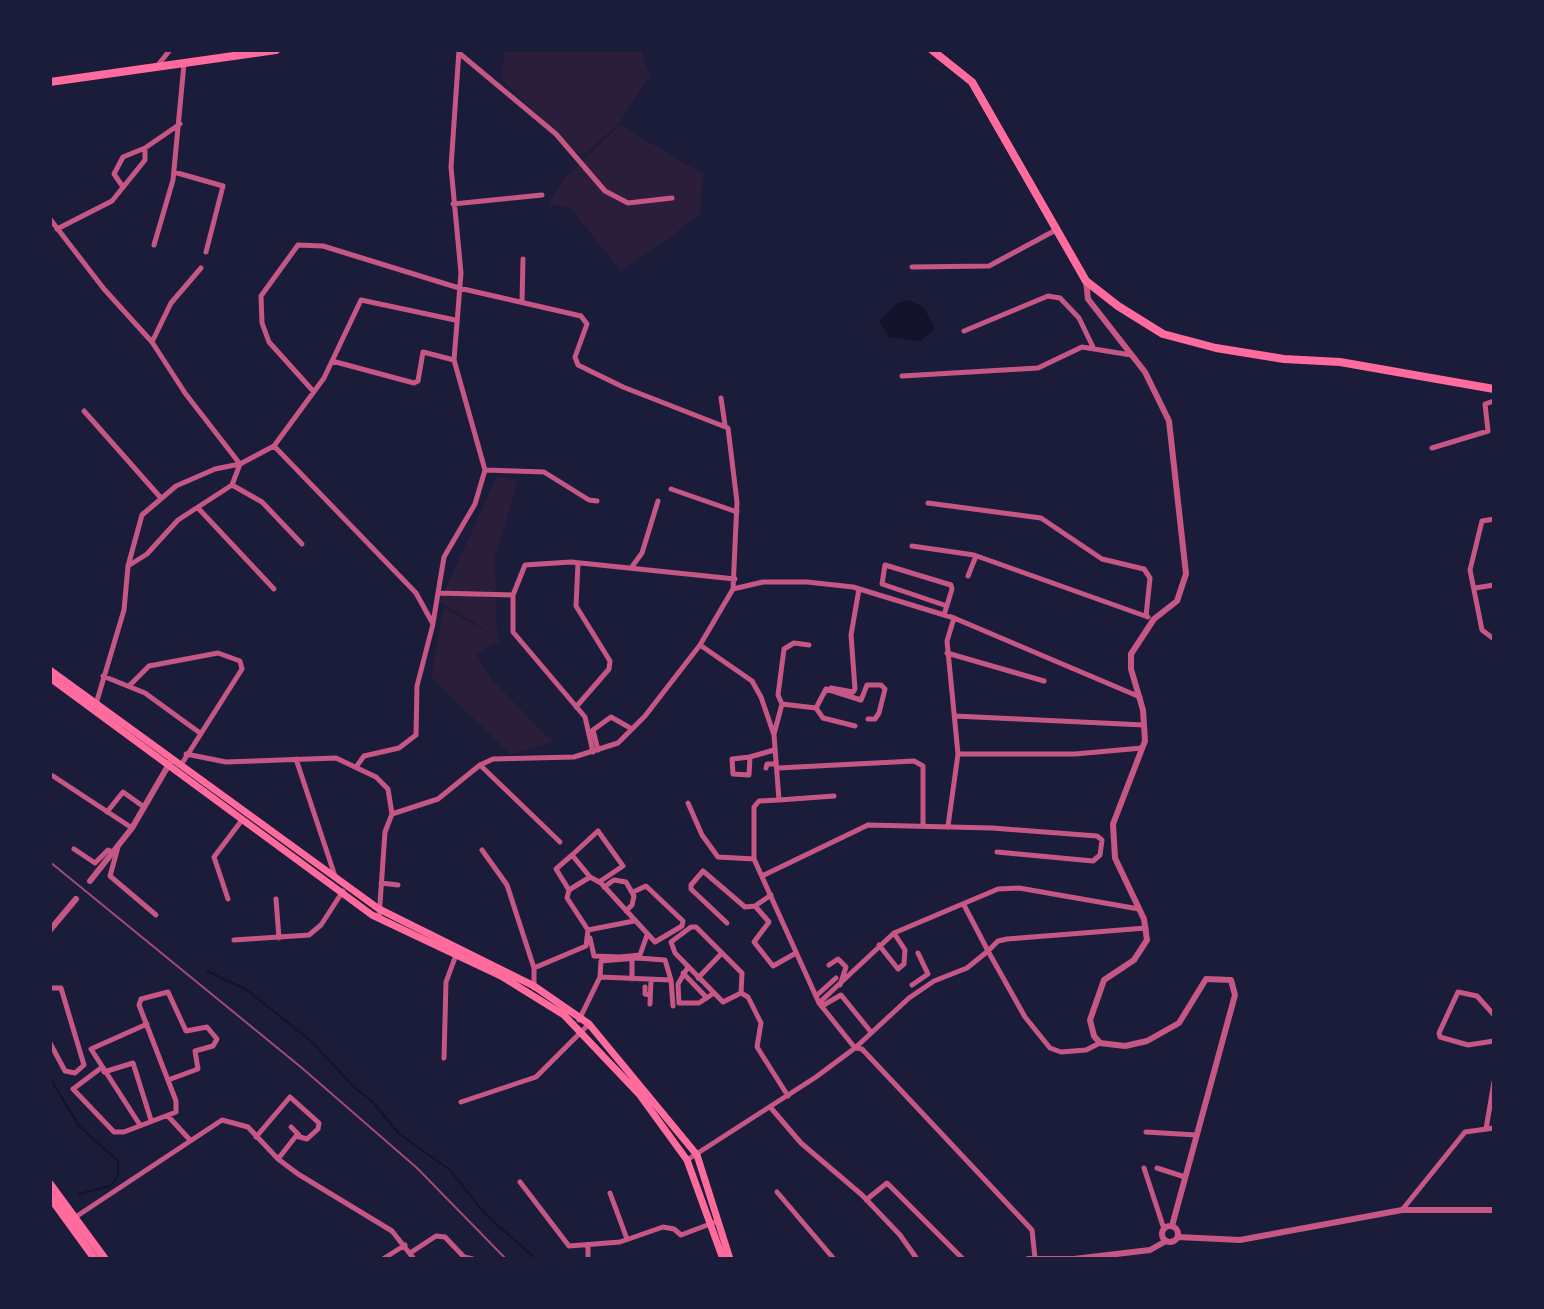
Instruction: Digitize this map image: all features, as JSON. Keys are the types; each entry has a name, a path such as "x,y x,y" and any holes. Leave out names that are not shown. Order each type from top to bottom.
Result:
{"main road":[{"path":"50,82 276,50"},
{"path":"932,50 972,82 982,95 1054,231 1086,281 1163,334 1216,348 1284,359 1340,362 1494,389"},
{"path":"50,670 97,702 170,762 181,765 338,892 534,986 589,1024 697,1155 723,1259"},
{"path":"50,678 245,816"},
{"path":"299,858 336,879 379,914"},
{"path":"502,973 578,1029 639,1094 687,1160 730,1259"},
{"path":"50,1184 95,1259"},
{"path":"50,1197 105,1259"}],"street":[{"path":"156,68 170,50"},
{"path":"459,51 556,134 605,191 620,201 672,198"},
{"path":"356,767 364,756 399,748 416,735 417,686 433,624 444,557 475,504 485,470 454,360 461,273 451,167 459,51"},
{"path":"154,245 174,172 181,124 184,64"},
{"path":"124,187 114,174 123,157 145,148 181,124"},
{"path":"57,229 112,201 145,160 145,148"},
{"path":"174,172 223,186 206,252"},
{"path":"453,204 542,195"},
{"path":"50,219 152,342 185,393 240,464"},
{"path":"912,267 989,266 1054,231"},
{"path":"314,392 269,342 262,323 261,296 294,246 323,246 459,288 585,319 587,324 575,357 578,365 623,387 725,425"},
{"path":"522,302 523,259"},
{"path":"152,342 171,303 201,268"},
{"path":"1086,281 1088,299 1145,372 1169,421 1186,574 1177,601 1150,618"},
{"path":"964,331 1048,296 1060,298 1079,318 1093,347"},
{"path":"94,711 124,610 128,566 142,515 176,486 215,469 240,464 274,446 314,392 361,300 455,320"},
{"path":"902,376 1025,370 1038,368 1073,349 1093,347 1132,355"},
{"path":"332,361 414,383 418,381 423,352 454,360"},
{"path":"392,814 438,799 480,765 493,759 574,757 618,743 700,645 733,589 735,579 737,512 721,398"},
{"path":"1432,448 1488,431 1485,404 1494,401"},
{"path":"84,411 161,498"},
{"path":"274,446 416,593 433,624"},
{"path":"128,566 147,554 174,524 232,485 240,464"},
{"path":"485,470 544,472 589,500 597,501"},
{"path":"232,485 262,502 302,544"},
{"path":"671,489 737,512"},
{"path":"631,568 642,553 658,501"},
{"path":"928,503 1041,518 1102,559 1144,569 1150,578 1150,618 1131,654 1131,669 1141,698 1144,725 1142,748 1113,824 1115,858 1147,928 1142,950 1104,980 1099,990 1090,1020 1094,1036 1100,1043"},
{"path":"198,508 274,589"},
{"path":"1494,519 1482,521 1470,566 1482,630 1494,639"},
{"path":"912,546 976,556 1150,618"},
{"path":"968,576 976,556"},
{"path":"596,751 585,717 513,632 513,595 525,565 578,563 735,579"},
{"path":"576,707 609,669 610,661 576,606 578,563"},
{"path":"944,615 947,606 951,585 885,565 882,584 947,606"},
{"path":"733,589 778,582 859,589 954,618 1141,698"},
{"path":"1475,588 1494,585"},
{"path":"827,687 853,692 855,689 851,635 859,589"},
{"path":"438,593 513,595"},
{"path":"948,826 958,754 947,653 954,618"},
{"path":"779,800 774,735 782,704 778,695 784,649 794,643 809,645"},
{"path":"700,645 752,681 774,735"},
{"path":"130,685 149,666 218,653 240,661 242,669 181,765"},
{"path":"947,653 1044,681"},
{"path":"103,676 130,685 200,733"},
{"path":"816,708 826,689 861,700 867,685 881,685 885,689 879,713 875,719 868,719"},
{"path":"782,704 816,708 823,718 855,726"},
{"path":"955,716 1144,725"},
{"path":"596,751 593,730 611,717 632,729"},
{"path":"958,754 1075,754 1142,748"},
{"path":"750,757 749,775 733,774 732,759 774,750"},
{"path":"186,754 226,762 336,758 376,777 388,789 392,814 385,832 379,914"},
{"path":"296,759 338,892"},
{"path":"766,768 767,764 914,761 923,766 923,826"},
{"path":"90,881 132,828 170,762"},
{"path":"480,765 560,842"},
{"path":"53,776 132,828"},
{"path":"107,812 123,792 145,807"},
{"path":"834,796 759,801 754,807 754,859 820,1004 855,1048 862,1049 1032,1230 1035,1258"},
{"path":"688,803 702,835 718,857 754,859"},
{"path":"228,899 214,857 245,816"},
{"path":"762,876 857,827 948,826 1097,836 1102,840 1100,855 1093,861 997,852"},
{"path":"602,884 623,866 602,833 593,833 556,869 569,890 567,903 589,934 594,956 640,955 647,934"},
{"path":"118,846 110,876 156,915"},
{"path":"74,849 95,863 108,850 113,852"},
{"path":"482,850 507,885 534,968 534,997"},
{"path":"572,855 655,942 682,926 683,921 646,886 633,892"},
{"path":"727,923 691,889 703,871 745,907 755,906 771,895"},
{"path":"569,890 590,877"},
{"path":"602,884 620,879 633,892 632,905 626,911"},
{"path":"381,883 398,885"},
{"path":"234,940 309,935 315,931 338,892 346,886"},
{"path":"820,1004 894,933 1011,888 1140,909"},
{"path":"50,930 76,899"},
{"path":"279,899 279,938"},
{"path":"964,905 1025,1017 1050,1048 1061,1052 1086,1050 1100,1043 1125,1046 1163,1033 1179,1023 1206,979 1231,980 1235,995 1185,1177 1168,1228 1162,1235 1166,1241"},
{"path":"755,906 769,922"},
{"path":"781,917 769,922 754,938 773,966 796,953"},
{"path":"534,968 582,949 589,934 635,921"},
{"path":"691,927 696,927 742,973 741,993 726,1002 675,953 671,942 691,927"},
{"path":"687,1160 771,1108 855,1048 916,993 934,981 967,968 998,941 1147,928"},
{"path":"879,945 898,969 904,964 905,950 894,933"},
{"path":"444,1058 446,982 456,951"},
{"path":"698,978 722,953"},
{"path":"916,993 911,983 928,974 918,953"},
{"path":"632,959 632,979"},
{"path":"829,965 838,959 846,967 840,986"},
{"path":"578,1029 580,1017 600,977 601,961 665,960 671,980 673,1006"},
{"path":"688,967 678,984 679,1003 699,1003 714,993"},
{"path":"683,973 707,998"},
{"path":"600,977 671,980"},
{"path":"816,996 836,978"},
{"path":"645,987 647,999 651,980"},
{"path":"50,988 61,988 84,1065 75,1073 65,1071 50,1043"},
{"path":"151,1121 133,1063 102,1070 74,1086 73,1091 114,1132 168,1116 178,1107 147,1024 140,1000 168,992 186,1031 207,1027 216,1036 215,1044 195,1051 198,1069 168,1080"},
{"path":"1494,1015 1477,996 1458,992 1439,1033 1440,1037 1468,1045 1494,1041"},
{"path":"741,993 748,997 761,1023 757,1047 788,1096"},
{"path":"820,1004 841,995 871,1032"},
{"path":"140,1125 102,1070 91,1046 147,1024"},
{"path":"461,1102 525,1084 578,1029 589,1024"},
{"path":"1486,1129 1494,1082"},
{"path":"256,1137 290,1097 319,1123 318,1129 307,1139 291,1127"},
{"path":"771,1108 801,1143 866,1200 900,1235 917,1259"},
{"path":"168,1116 190,1140"},
{"path":"71,1219 222,1120 248,1127 278,1159 392,1231 414,1259"},
{"path":"1402,1210 1465,1132 1494,1128"},
{"path":"1146,1132 1196,1135"},
{"path":"278,1159 299,1135"},
{"path":"1144,1168 1168,1228 1178,1237 1240,1240 1402,1210 1494,1210"},
{"path":"1157,1168 1185,1177"},
{"path":"520,1182 569,1246 627,1239 663,1227 674,1229 681,1235 715,1222"},
{"path":"866,1200 887,1183 963,1259"},
{"path":"777,1192 834,1259"},
{"path":"610,1193 627,1239"},
{"path":"410,1253 436,1236 445,1237 464,1257 473,1259"},
{"path":"1028,1259 1074,1259 1150,1250 1166,1241 1173,1242 1178,1237"},
{"path":"383,1259 405,1245"},
{"path":"588,1245 588,1259"},
{"path":"1149,1259 1150,1250"}],"shaded area":[{"path":"505,50 641,50 650,75 621,121 593,147 579,155 502,80"},
{"path":"620,125 703,174 700,215 621,272 571,208 549,204 564,179"},
{"path":"910,300 924,308 935,329 920,341 889,337 879,321 896,304"},
{"path":"497,476 518,481 495,557 497,638 502,641 476,653 491,679 553,742 511,755 431,677 444,608 494,635 440,601"}],"waterway":[{"path":"207,971 247,990 311,1041 354,1087 372,1101 399,1134 450,1170 485,1214 536,1259"},
{"path":"50,1078 79,1126 118,1161 118,1176 110,1186 79,1194"}],"railway":[{"path":"50,862 302,1068 417,1168 506,1259"}]}
